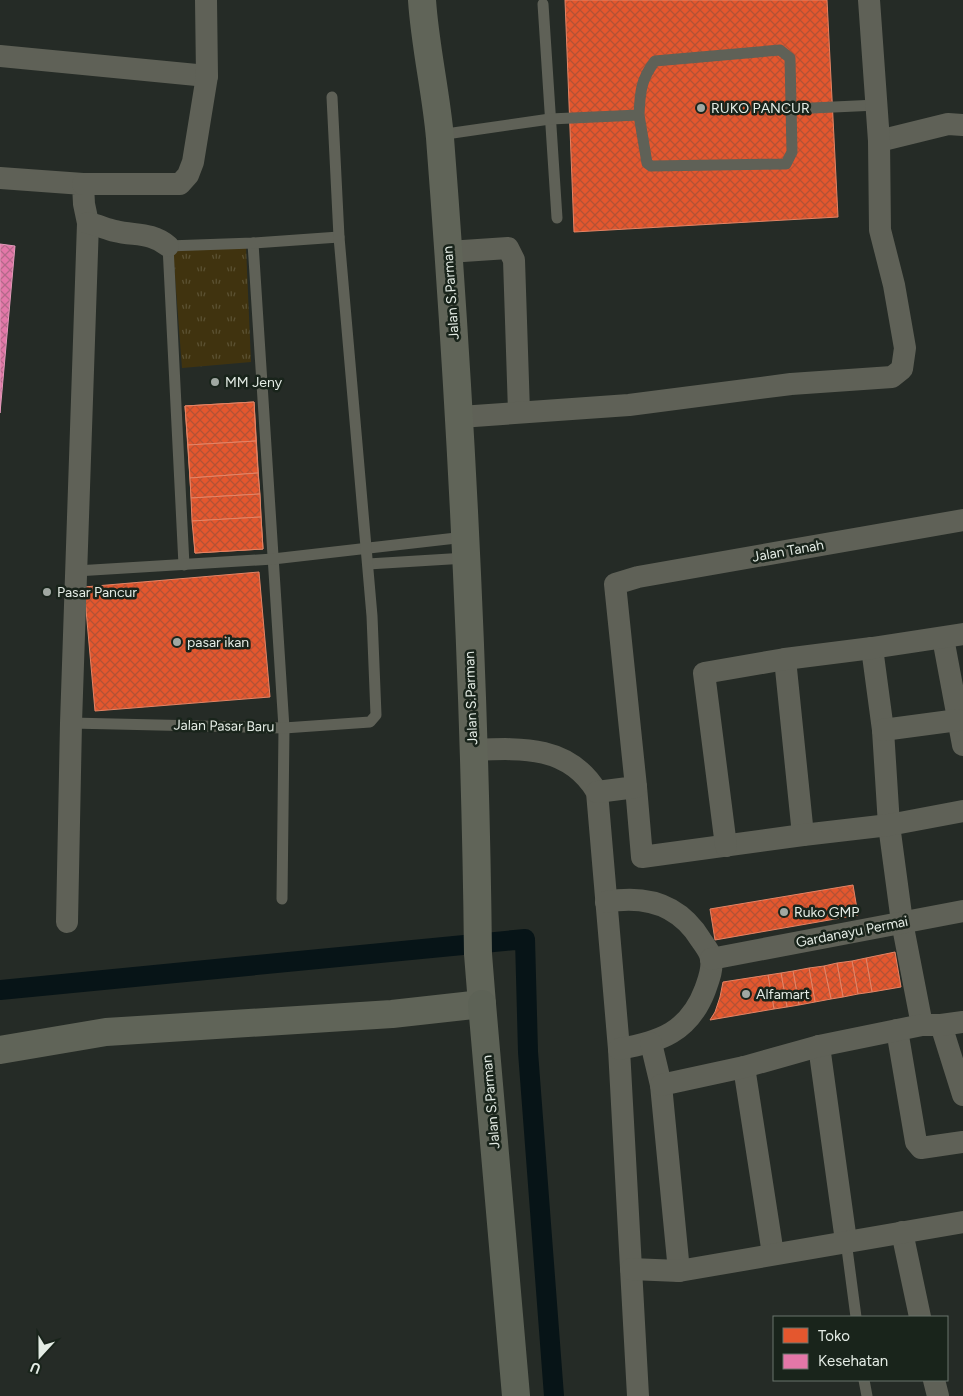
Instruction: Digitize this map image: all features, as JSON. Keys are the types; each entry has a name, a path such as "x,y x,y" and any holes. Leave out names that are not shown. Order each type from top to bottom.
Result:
{"main road":[{"name":"Jalan S.Parman","path":"422,0 440,135 460,417 466,548 478,954 516,1396"},
{"path":"0,1050 106,1032 392,1014 482,1004"}],"street":[{"path":"0,178 83,184 180,184 188,174 193,162 207,76 206,0"},
{"path":"460,417 630,405 791,384 892,377 898,374 902,369 905,348 894,285 880,230 879,141 869,0"},
{"path":"0,56 207,76"},
{"path":"879,141 958,120"},
{"path":"67,922 71,723 88,223 84,204 83,184"},
{"path":"88,223 119,232 140,234 160,239 168,246"},
{"path":"448,252 508,248 513,253 519,412"},
{"name":"Jalan Tanah","path":"636,787 615,584 638,577 963,520"},
{"path":"726,846 704,673 785,659 953,636 958,720 963,745"},
{"path":"872,648 883,730 889,825 902,922 942,1024 963,1095"},
{"path":"785,659 803,835"},
{"path":"883,730 958,720"},
{"path":"472,750 511,749 531,751 564,760 577,767 590,779 598,792 619,1049 638,1396"},
{"path":"598,792 636,787 642,857 889,825 963,811"},
{"path":"606,902 632,899 649,901 664,907 683,918 697,934 711,959 709,978 703,996 693,1013 678,1028 666,1037 651,1043 619,1049"},
{"name":"Gardanayu Permai","path":"711,959 963,911"},
{"path":"661,1085 744,1067 818,1046 897,1030 942,1024"},
{"path":"897,1030 918,1146 921,1148 963,1142"},
{"path":"651,1043 661,1085 679,1271"},
{"path":"818,1046 846,1241"},
{"path":"744,1067 773,1254"},
{"path":"631,1269 679,1271 963,1222"},
{"path":"902,1232 920,1316"},
{"path":"934,1381 938,1396"}],"lane":[{"path":"543,4 557,218"},
{"path":"780,50 790,58 792,152 786,164 651,166 647,163 639,115 640,90 646,73 655,61 780,50"},
{"name":"Jalan Pasar Baru","path":"71,723 284,728 370,722 376,715 372,616 340,237 332,97"},
{"path":"791,109 877,104"},
{"path":"440,135 550,119 639,115"},
{"path":"184,564 168,246 340,237"},
{"path":"253,243 284,728 282,899"},
{"path":"76,571 273,559 367,548 466,548"},
{"path":"368,564 466,548"},
{"path":"846,1241 856,1316"},
{"path":"864,1381 867,1396"}],"green space":[{"path":"246,247 251,362 182,368 173,250"}],"building: Toko":[{"name":"RUKO PANCUR","path":"565,0 827,0 838,217 574,232"},
{"path":"254,402 263,549 195,553 185,406"},
{"path":"254,402 256,441 188,445 185,406"},
{"path":"256,441 258,473 190,478 188,445"},
{"path":"258,473 260,494 191,498 190,478"},
{"path":"260,494 261,517 192,521 191,498"},
{"path":"261,517 263,549 195,553 192,521"},
{"name":"pasar ikan","path":"259,572 270,697 95,711 84,587"},
{"name":"Ruko GMP","path":"853,885 858,915 715,940 710,909"},
{"path":"895,952 901,987 872,992 866,958"},
{"path":"866,958 872,992 858,994 852,961"},
{"path":"852,961 858,994 843,997 837,963"},
{"path":"837,963 843,997 831,999 824,966"},
{"path":"824,966 831,999 815,1002 809,968"},
{"path":"809,968 815,1002 799,1005 793,971"},
{"path":"793,971 799,1005 787,1007 781,973"},
{"path":"781,973 787,1007 774,1009 768,975"},
{"name":"Alfamart","path":"768,975 774,1009 710,1020 715,1012 723,982"}],"building: Kesehatan":[{"path":"0,244 15,246 0,413"}],"waterway":[{"path":"0,990 525,939 528,1052 554,1396"}],"place":[{"name":"RUKO PANCUR","path":"701,108"},
{"name":"MM Jeny","path":"215,382"},
{"name":"Pasar Pancur","path":"47,592"},
{"name":"pasar ikan","path":"177,642"},
{"name":"Ruko GMP","path":"784,912"},
{"name":"Alfamart","path":"746,994"}]}
